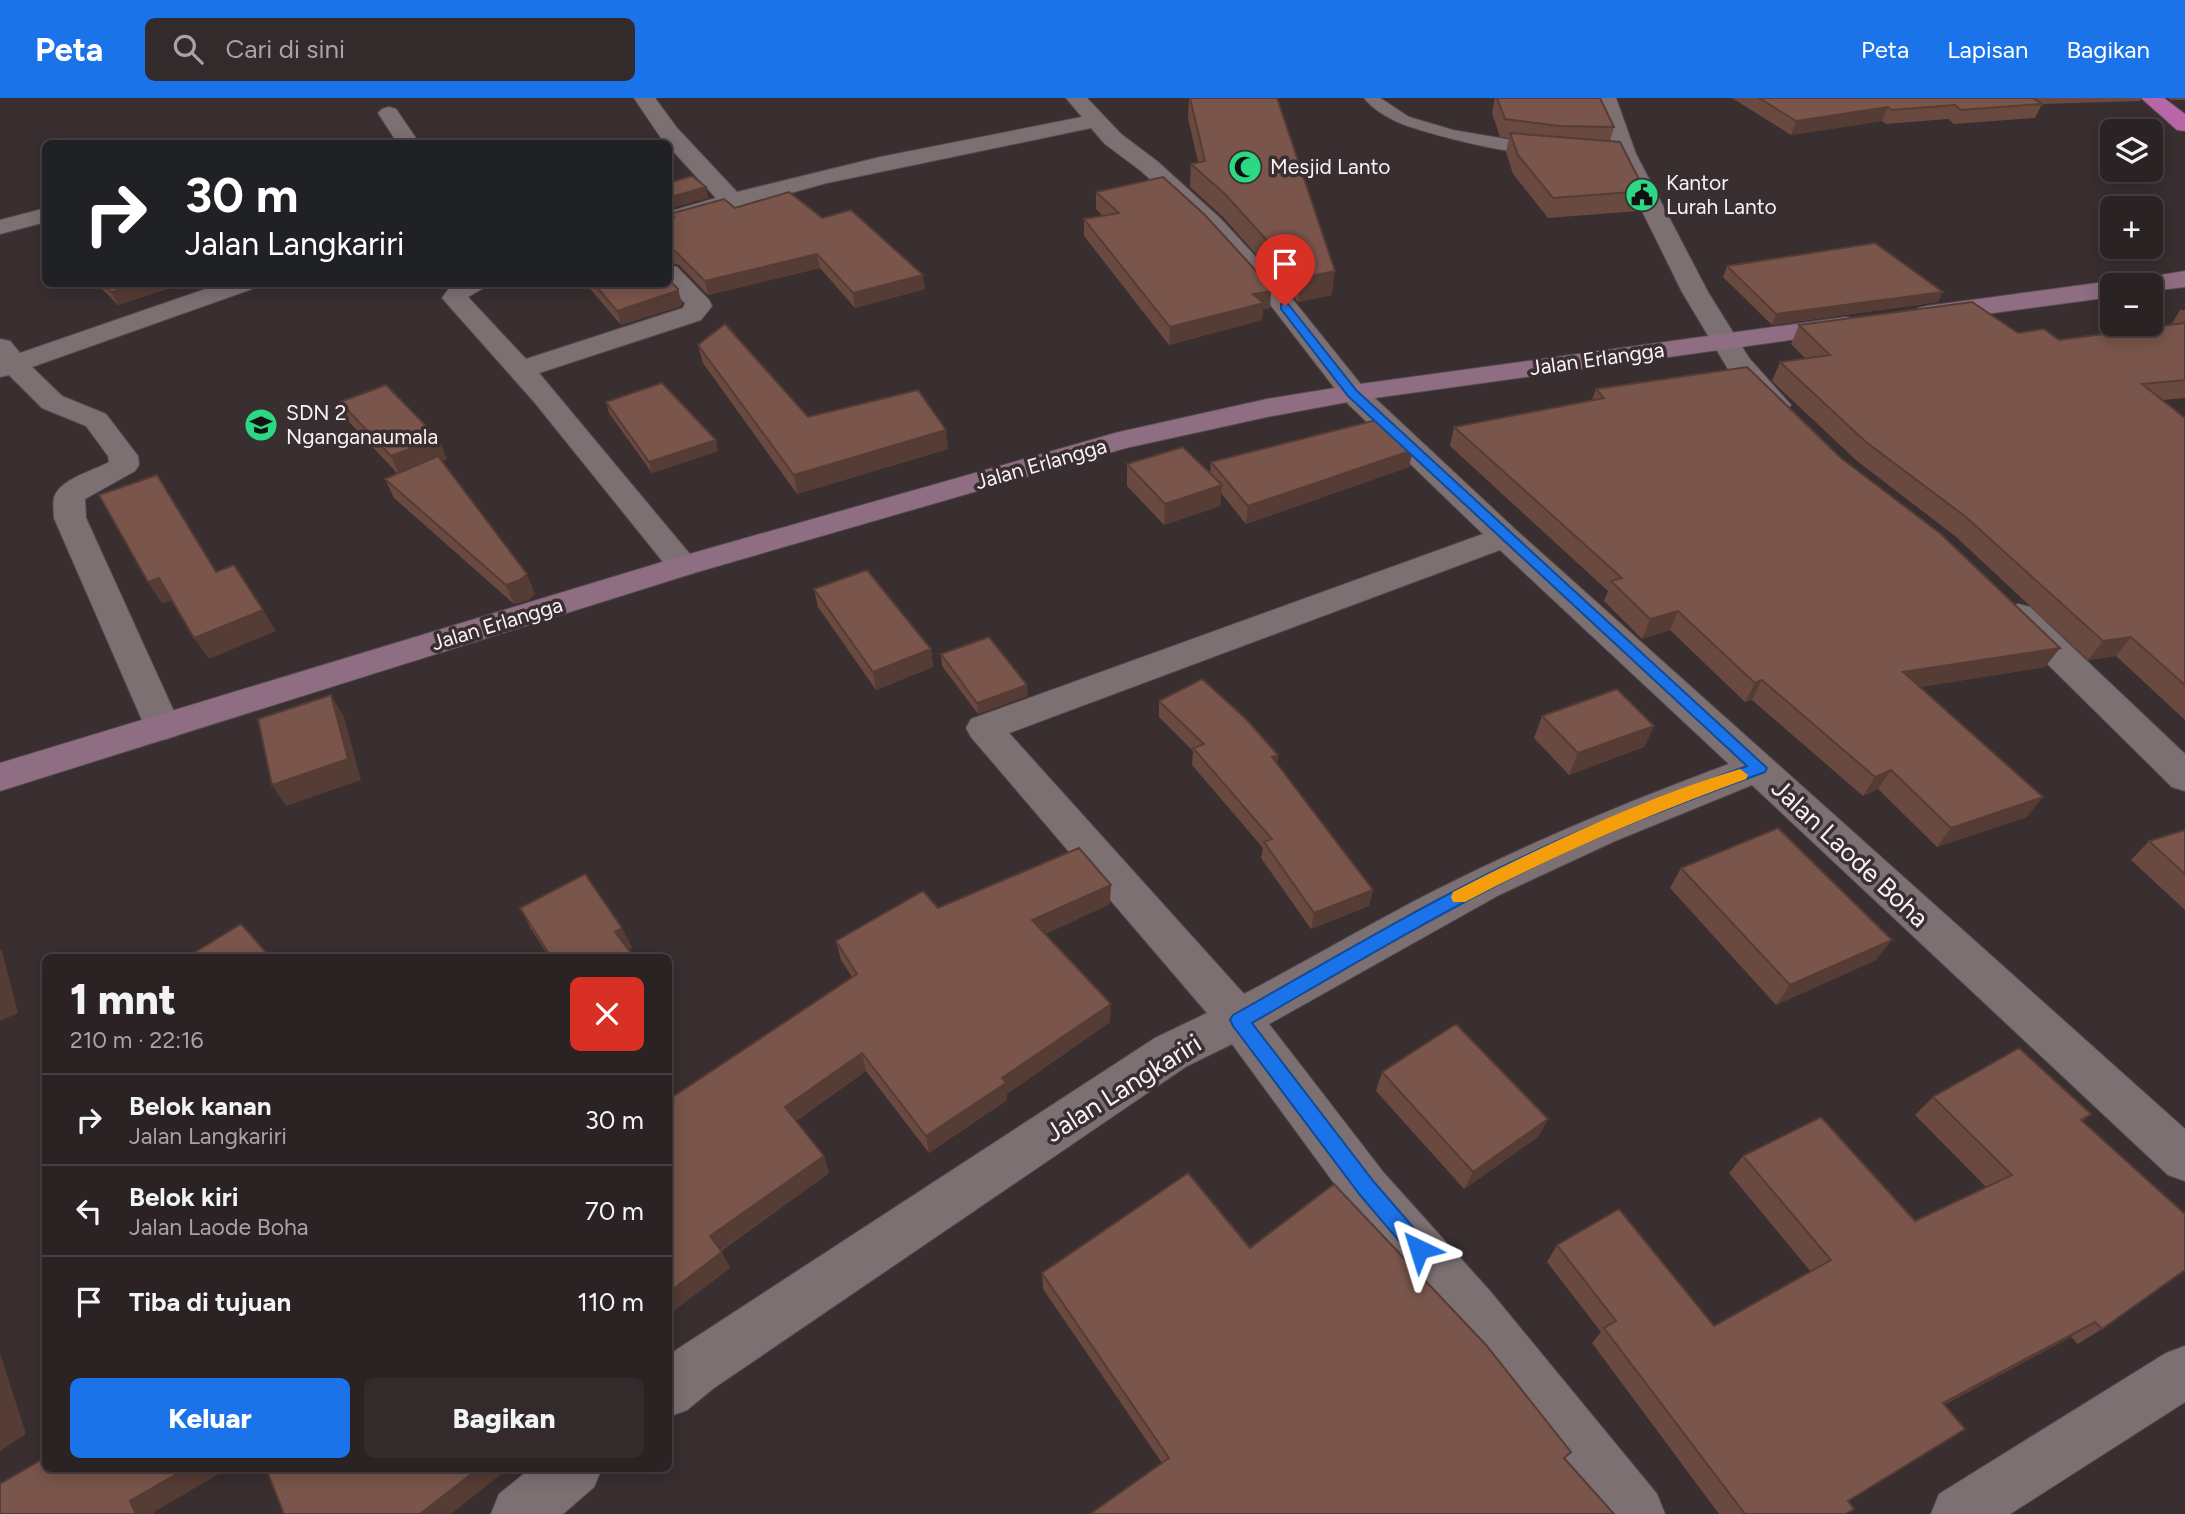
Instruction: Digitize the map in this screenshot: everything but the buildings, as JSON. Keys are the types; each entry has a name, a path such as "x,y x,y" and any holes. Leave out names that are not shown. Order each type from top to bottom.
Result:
{"highway":[{"path":"2151,98 2185,125"}],"street":[{"path":"644,98 668,133 731,200"},
{"path":"1606,98 1619,153 1724,342 1757,386 1794,422"},
{"path":"672,219 731,200 1085,109"},
{"name":"Jalan Laode Boha","path":"1085,109 1213,224 1268,285 1353,393 1505,537 2185,1159"},
{"path":"390,113 407,140"},
{"path":"0,227 42,216"},
{"path":"521,370 692,314 698,306 696,300 672,276"},
{"path":"2163,282 2185,279"},
{"path":"163,727 70,517 69,496 80,486 113,473 124,465 123,456 96,420 72,414 50,404 5,360 234,287"},
{"path":"466,287 455,298 521,370 683,566"},
{"name":"Jalan Erlangga","path":"0,777 683,566 1119,441 1266,408 1353,393 2100,291"},
{"path":"1505,537 984,728 1240,1020 1367,1189 1472,1309 1637,1514"},
{"path":"1991,590 2185,777"},
{"name":"Jalan Langkariri","path":"672,1388 695,1369 1171,1052 1240,1020 1445,904 1519,866 1656,805 1759,768"},
{"path":"1959,1514 2185,1372"},
{"path":"519,1514 570,1472"}],"lane":[{"path":"1371,98 1377,104 1415,124 1485,142 1555,152"}],"slow traffic":[{"path":"1459,897 1519,866 1656,805 1740,775"}],"place":[{"name":"Mesjid Lanto","path":"1245,167"},
{"name":"Kantor Lurah Lanto","path":"1642,195"},
{"name":"SDN 2 Nganganaumala","path":"261,425"}],"route":[{"path":"1285,306 1353,393 1505,537 1759,768 1656,805 1519,866 1445,904 1240,1020 1367,1189 1419,1249"}]}
